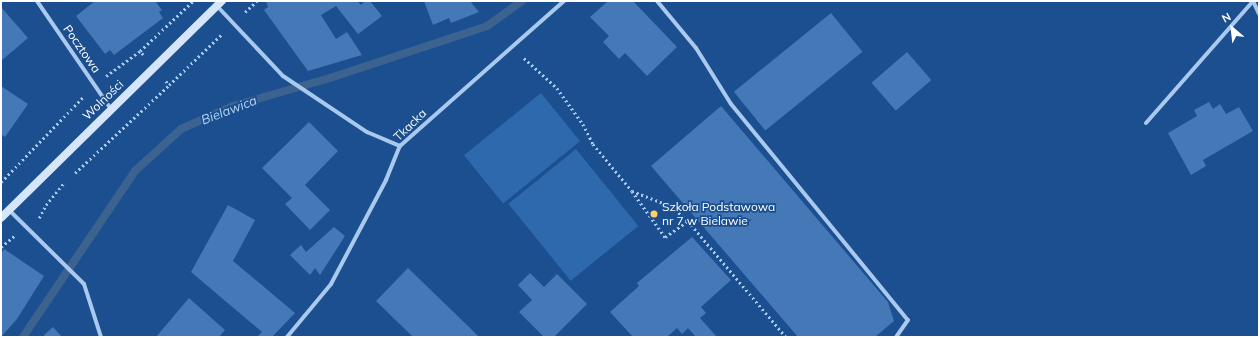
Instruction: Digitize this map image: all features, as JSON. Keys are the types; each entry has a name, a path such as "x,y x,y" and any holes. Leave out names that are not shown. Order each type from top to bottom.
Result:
{"street":[{"name":"Pocztowa","path":"37,1 111,109"},
{"name":"Tkacka","path":"287,337 331,284 386,180 400,146 564,1"},
{"path":"657,1 696,48 730,104 908,320 896,337"},
{"path":"1146,123 1253,1 1259,14"},
{"path":"220,4 283,76 312,97 367,132 400,146"},
{"name":"Wolności","path":"1,218 220,4"},
{"path":"9,210 84,284 101,337"}],"path":[{"path":"511,48 558,88 584,124 593,144 632,191 665,237 688,221"},
{"path":"1,182 62,122 94,84 140,51"},
{"path":"72,176 169,85"},
{"path":"1,247 40,218 46,205 66,182"},
{"path":"632,191 671,206 688,221 786,337"}],"shaded area":[{"path":"541,93 580,141 503,203 464,155"},
{"path":"576,149 638,226 571,281 508,204"}],"building":[{"path":"95,1 155,1 162,10 159,12 163,18 114,55 110,50 105,54 76,16"},
{"path":"266,1 357,1 361,5 365,1 370,1 382,16 358,34 336,6 321,15 336,39 347,32 362,55 308,71 264,10 268,7"},
{"path":"424,1 470,1 479,12 451,23 449,18 433,25"},
{"path":"608,1 633,1 677,47 647,76 625,53 619,59 603,42 609,36 590,17"},
{"path":"1,7 28,38 1,61"},
{"path":"831,13 862,52 765,131 734,92"},
{"path":"907,52 931,80 896,111 872,83"},
{"path":"1,86 28,104 5,137 1,134"},
{"path":"1209,102 1213,109 1220,104 1226,114 1239,107 1253,131 1203,160 1206,166 1191,175 1168,133 1197,116 1194,110"},
{"path":"721,106 888,302 894,321 875,337 798,337 651,166"},
{"path":"309,122 338,151 305,185 330,210 310,230 285,204 292,198 262,168"},
{"path":"228,205 255,220 233,261 295,313 272,337 257,337 262,332 191,272"},
{"path":"334,227 345,236 320,275 315,268 310,275 290,255 301,245 306,252"},
{"path":"692,237 731,280 701,307 706,313 700,318 717,337 696,337 688,328 682,334 677,328 667,337 633,337 610,312 639,286 637,283"},
{"path":"4,249 44,276 17,319 1,337 1,254"},
{"path":"408,268 479,337 413,337 376,301"},
{"path":"530,273 544,287 557,274 587,304 554,337 544,337 519,312 532,300 518,285"},
{"path":"189,298 225,330 219,337 156,337"},
{"path":"53,327 62,337 45,337 44,335"}],"waterway":[{"name":"Bielawica","path":"23,337 135,171 181,129 233,106 330,78 487,26 522,1"}],"place":[{"name":"Szkoła Podstawowa nr 7 w Bielawie","path":"654,214"}]}
